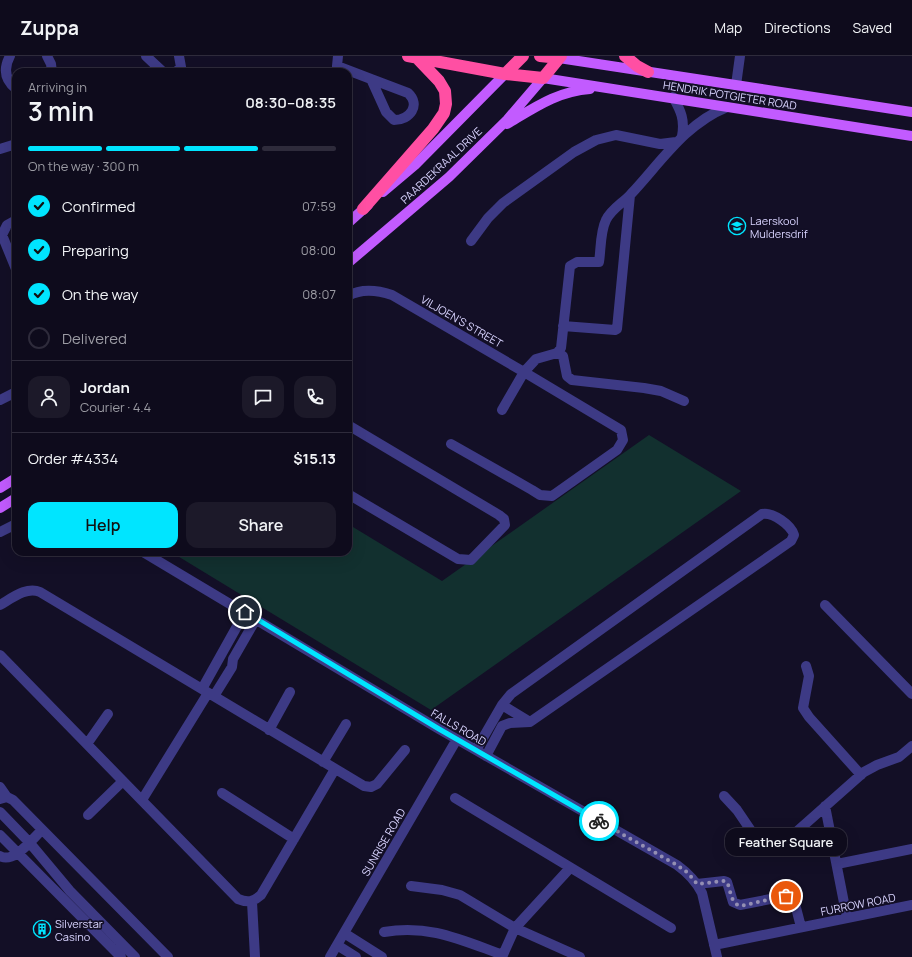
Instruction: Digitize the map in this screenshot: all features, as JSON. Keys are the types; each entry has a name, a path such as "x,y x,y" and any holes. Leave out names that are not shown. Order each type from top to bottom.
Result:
{"highway":[{"path":"505,74 523,56"},
{"path":"540,56 560,57"},
{"path":"625,56 637,66 648,72"},
{"path":"413,57 505,74 543,78 560,57"},
{"path":"363,209 433,129 444,113 446,104 445,91 439,81 413,57"}],"main road":[{"name":"HENDRIK POTGIETER ROAD","path":"560,57 648,72 912,112"},
{"name":"PAARDEKRAAL DRIVE","path":"352,219 415,165 505,74"},
{"name":"PAARDEKRAAL DRIVE","path":"352,260 449,177 494,132 543,78"},
{"name":"HENDRIK POTGIETER ROAD","path":"543,78 673,97 909,135"},
{"path":"494,132 546,101 560,95 579,90 610,88"},
{"path":"886,107 912,104"},
{"path":"0,482 12,475"},
{"path":"0,488 12,480"},
{"path":"0,508 12,500"}],"street":[{"path":"10,56 5,70 12,85"},
{"path":"47,56 52,68"},
{"path":"146,56 159,68"},
{"path":"179,56 181,66 179,68"},
{"path":"736,85 740,56"},
{"path":"341,57 337,66 342,68"},
{"path":"352,72 408,93 412,97 414,104 412,112 404,118 394,120 386,112 371,79"},
{"path":"0,76 12,86"},
{"path":"673,97 681,111 684,124 679,139"},
{"path":"502,410 527,368 536,359 557,353 561,348 570,266 576,262 599,262 606,220 613,211 630,195 679,139 704,117 728,107"},
{"path":"471,241 488,218 503,203 574,152 596,140 616,135 660,144 679,139"},
{"path":"0,149 12,145"},
{"path":"563,326 616,330 630,195"},
{"path":"606,220 615,215 628,216"},
{"path":"12,222 4,227 2,235 12,259"},
{"name":"VILJOEN'S STREET","path":"352,295 365,291 379,291 392,295 527,368 616,426 623,435 621,444 617,450 556,494 547,496 532,490 451,444"},
{"path":"557,353 563,356 567,376 572,380 661,391 684,401"},
{"path":"0,400 12,394"},
{"path":"352,427 499,515 504,519 505,525 471,560 464,561 458,559 352,496"},
{"path":"476,750 502,705 511,694 762,514 772,514 792,530 794,535 791,541 530,722 510,723 504,725 499,730 486,756"},
{"path":"0,532 12,526"},
{"name":"FALLS ROAD","path":"150,556 486,756 677,865 688,873 697,884 706,906 717,957"},
{"path":"0,605 27,591 34,590 364,786 371,787 377,784 405,750"},
{"path":"825,604 912,694"},
{"path":"208,693 222,652 245,612"},
{"path":"142,800 208,693 232,667 233,659 256,619"},
{"path":"222,652 233,659"},
{"path":"0,655 238,899 252,902 261,895 335,769"},
{"path":"806,666 809,676 803,708 809,717 861,775"},
{"path":"269,730 290,692"},
{"path":"502,705 530,722"},
{"path":"87,744 108,714"},
{"path":"323,762 346,724"},
{"path":"486,732 495,738"},
{"name":"SUNRISE ROAD","path":"330,957 457,739"},
{"path":"724,796 737,810 758,841 772,844 782,841 794,834 861,775 877,764 899,757 912,746"},
{"path":"88,815 123,781"},
{"path":"0,787 3,798 13,800 168,957"},
{"path":"222,793 294,839"},
{"path":"455,798 671,928"},
{"path":"826,806 847,918"},
{"path":"0,812 29,842 63,897"},
{"path":"0,856 10,858 42,830"},
{"path":"0,835 118,952 135,957"},
{"path":"837,864 912,849"},
{"path":"384,932 404,928 427,930 453,937 502,956 515,928 570,868"},
{"path":"697,884 727,882 733,902 740,906 786,896 790,897 794,900 801,927"},
{"path":"411,886 442,890 460,895 515,928 580,957"},
{"path":"252,902 255,957"},
{"name":"FURROW ROAD","path":"714,944 912,905"},
{"path":"344,933 382,957"},
{"path":"337,945 356,957"}],"green space":[{"path":"649,435 741,491 431,710 178,556 352,556 352,526 442,581"}],"way so far":[{"path":"599,821 677,865 688,873 697,884 727,882 733,902 736,905 740,906 786,896"}],"place":[{"name":"Laerskool Muldersdrif","path":"737,226"},
{"name":"Feather Square","path":"786,896"},
{"name":"Silverstar Casino","path":"42,929"}],"route":[{"path":"245,612 439,729 599,821"}]}
